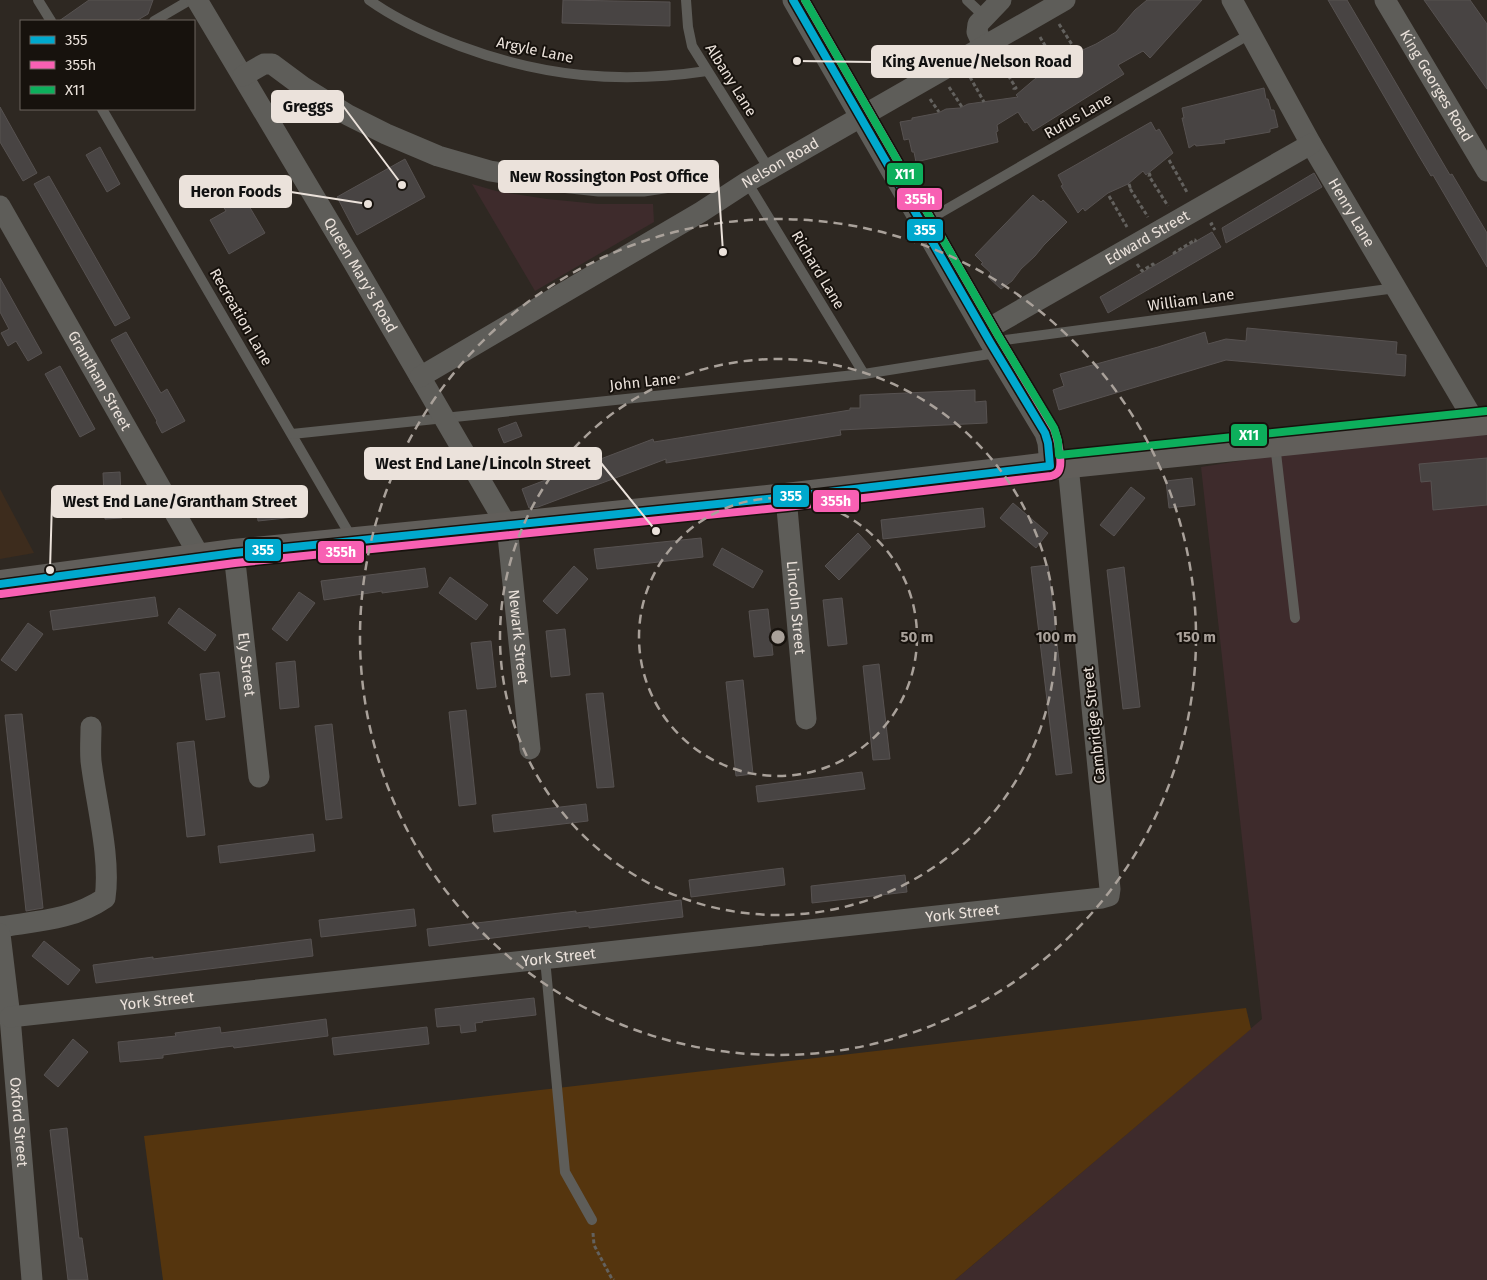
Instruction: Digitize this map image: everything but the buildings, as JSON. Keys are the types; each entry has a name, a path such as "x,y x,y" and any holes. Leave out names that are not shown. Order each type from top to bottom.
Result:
{"street":[{"name":"Queen Mary's Road","path":"197,0 507,526"},
{"name":"Cambridge Street","path":"793,0 921,224 1045,433 1059,466 1110,889 1109,896"},
{"path":"986,45 977,32 978,24 1001,0"},
{"name":"Henry Lane","path":"1232,0 1311,144 1396,288 1481,422"},
{"name":"King Georges Road","path":"1385,0 1487,171"},
{"name":"Nelson Road","path":"420,376 701,212 769,169 1058,4"},
{"path":"243,76 264,64 272,64 303,88 348,115 386,134 438,156 490,171 599,186 643,186 703,177"},
{"name":"Edward Street","path":"990,342 1137,243 1311,144"},
{"name":"Grantham Street","path":"0,206 200,557"},
{"path":"0,584 234,553 507,526 1481,422"},
{"name":"Lincoln Street","path":"786,496 806,719"},
{"name":"Newark Street","path":"507,526 530,749"},
{"name":"Ely Street","path":"234,553 259,777"},
{"path":"0,927 61,918 92,907 104,898 107,886 105,854 90,759 91,727"},
{"name":"York Street","path":"10,1017 1109,896"},
{"name":"Oxford Street","path":"0,934 10,1017 32,1280"}],"lane":[{"path":"38,0 50,20"},
{"path":"156,20 190,0"},
{"name":"Argyle Lane","path":"369,0 406,23 430,35 482,54 526,67 578,75 639,78 674,76 707,70"},
{"name":"Albany Lane","path":"686,0 688,27 692,46 769,169"},
{"path":"967,0 984,16"},
{"name":"Rufus Lane","path":"921,224 1250,34"},
{"name":"Recreation Lane","path":"103,110 354,541"},
{"name":"Richard Lane","path":"747,182 864,374"},
{"name":"William Lane","path":"990,342 1396,288"},
{"name":"John Lane","path":"292,434 864,374 990,342"},
{"path":"1275,443 1295,618"},
{"path":"545,959 566,1172 592,1220"}],"path":[{"path":"1058,4 1076,52"},
{"path":"1030,20 1057,65"},
{"path":"1009,32 1037,76"},
{"path":"986,45 1016,89"},
{"path":"961,60 983,101"},
{"path":"1168,162 1198,209"},
{"path":"1148,174 1177,221"},
{"path":"1128,186 1157,232"},
{"path":"1108,198 1137,243"},
{"path":"1175,254 1185,245 1195,240 1196,242"},
{"path":"592,1220 594,1245 614,1280"}],"shaded area":[{"path":"472,184 496,191 547,199 598,204 653,204 654,222 535,291"},
{"path":"1487,422 1487,1280 955,1280 1262,1019 1201,467"},
{"path":"0,489 34,553 0,559"},
{"path":"1246,1008 1251,1029 955,1280 163,1280 144,1136"}],"transit line":[{"name":"355","path":"0,584 234,553 786,497 1050,466 1045,433 990,342 793,0"},
{"name":"355h","path":"1,594 235,563 787,507 1056,474 1060,468 1060,457 1054,429 805,0"},
{"name":"X11","path":"805,0 999,337 1054,428 1058,441 1059,455 1486,411"}],"place":[{"name":"King Avenue/Nelson Road","path":"797,61"},
{"name":"Greggs","path":"402,185"},
{"name":"Heron Foods","path":"368,204"},
{"name":"New Rossington Post Office","path":"723,252"},
{"name":"West End Lane/Lincoln Street","path":"656,531"},
{"name":"West End Lane/Grantham Street","path":"50,570"}]}
